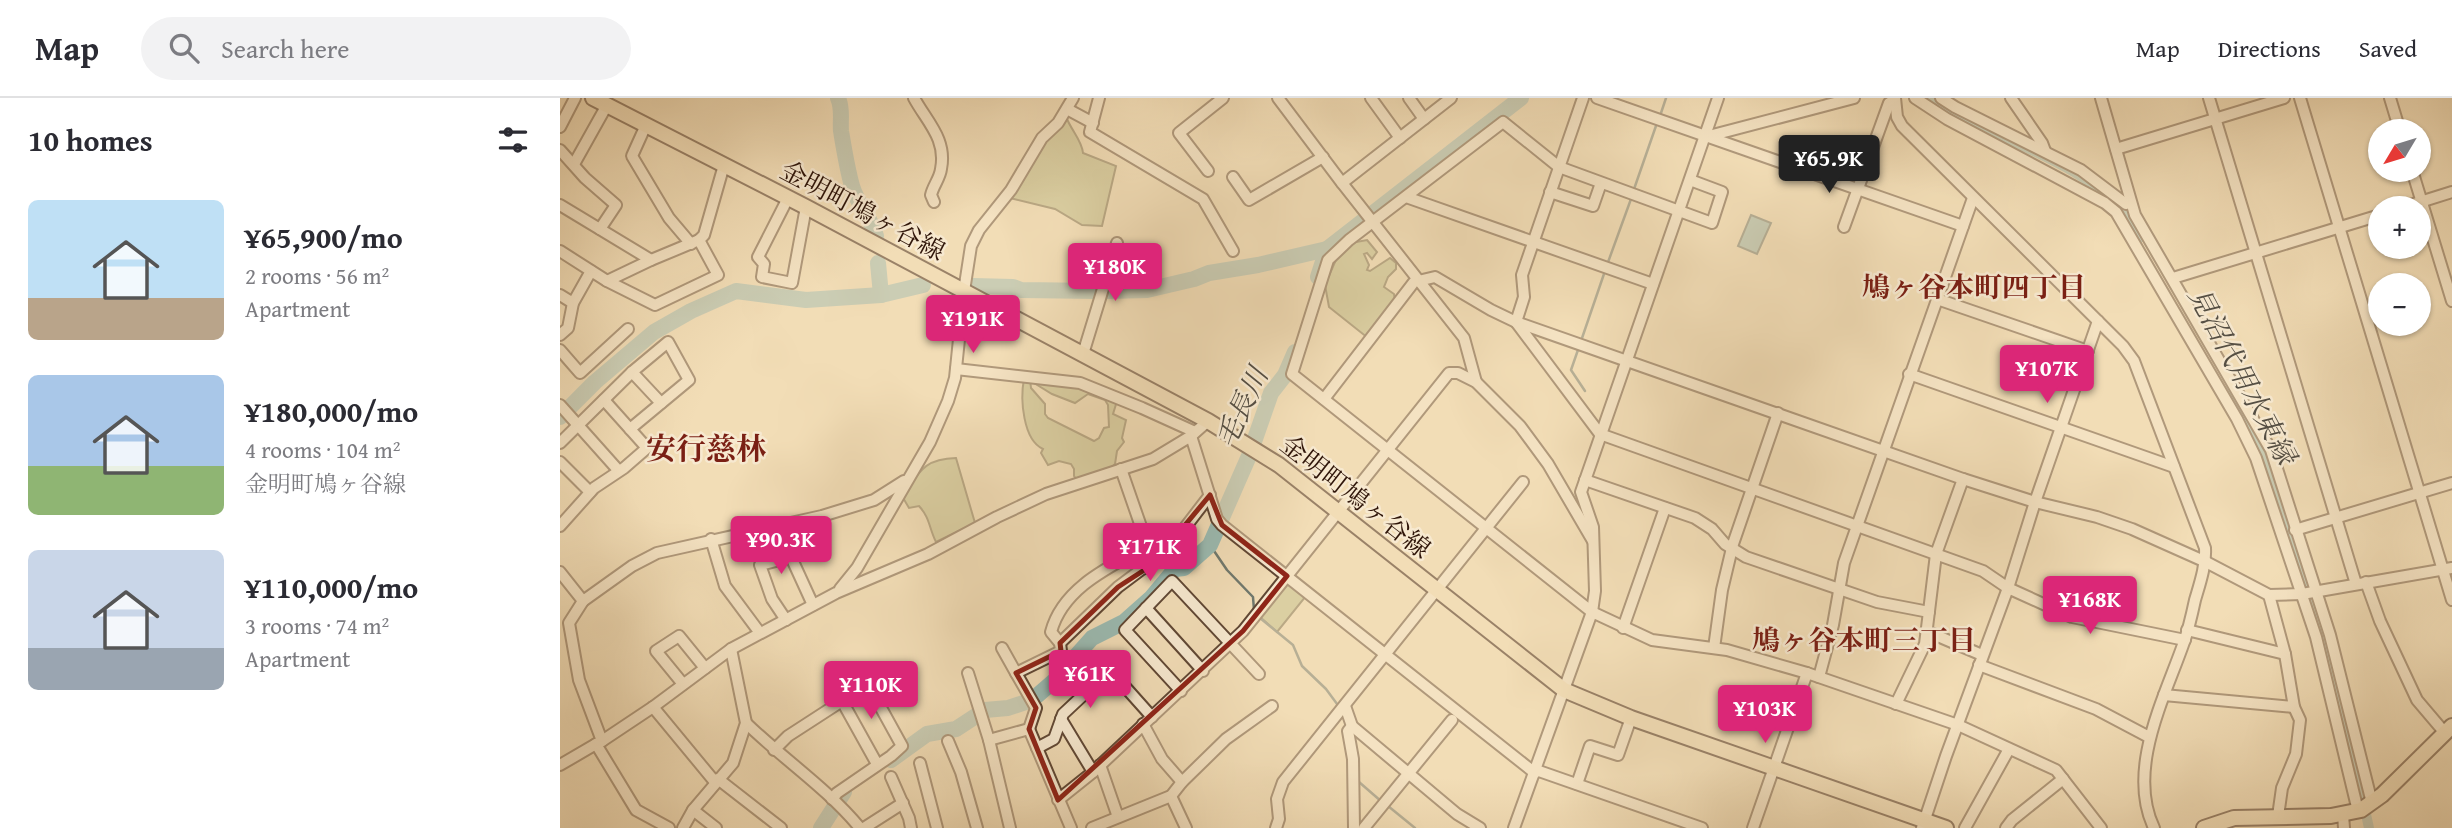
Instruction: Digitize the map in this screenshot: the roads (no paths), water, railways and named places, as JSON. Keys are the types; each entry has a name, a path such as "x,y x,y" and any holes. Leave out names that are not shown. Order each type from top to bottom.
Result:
{"main road":[{"name":"金明町鳩ヶ谷線","path":"593,98 1083,354 1260,452 1564,690 1631,718 1774,768 1923,825 1946,828"},
{"path":"2204,828 2234,818 2315,817 2343,821 2365,807 2448,729"}],"street":[{"path":"560,127 575,98"},
{"path":"914,98 938,134 943,152 941,172 931,195 934,202"},
{"path":"836,593 857,568 930,442 948,401 956,369 971,246 979,230 1011,190 1042,138 1058,123 1073,98"},
{"path":"1099,98 1090,132 1203,199 1233,251"},
{"path":"1208,171 1179,133 1223,98"},
{"path":"1371,98 1400,138"},
{"path":"1409,98 1424,119"},
{"path":"1342,183 1451,98"},
{"path":"1583,98 1522,275 1524,297 1516,322 1600,434 1983,571 2008,588 2072,617 2186,634 2285,654"},
{"path":"1597,98 1963,226"},
{"path":"1514,828 1592,612 1595,591 1593,527 1581,492 1718,98"},
{"path":"1705,137 1836,100 1854,98"},
{"path":"1915,98 1947,120 2105,203 2116,212 2256,458 2302,594 2365,807"},
{"path":"1941,98 2093,177 2129,203"},
{"path":"2011,98 2045,151"},
{"path":"2101,98 2129,203 2271,450 2344,686 2365,807"},
{"path":"2209,98 2335,517 2361,583 2417,700 2448,729"},
{"path":"2116,149 2284,98"},
{"path":"2300,98 2419,493 2447,568 2452,600"},
{"path":"2390,98 2396,119"},
{"path":"1280,100 1464,338 1476,382"},
{"path":"1844,227 1889,103 1895,100 1897,117 1902,127 2123,346 2134,361 2205,548 2206,562 2186,634 2149,737 2145,785 2154,828"},
{"path":"574,164 607,105"},
{"path":"1068,109 1093,122"},
{"path":"1690,180 1722,192 1712,223 1559,167 1503,122 1349,240 1328,260 1292,374 1592,612 1652,640 1714,648 1807,673 1958,725 2056,771 2101,828"},
{"path":"560,251 607,281 655,305 718,275 695,242 669,218 632,156 646,125"},
{"path":"560,150 585,178 616,205 600,229"},
{"path":"1233,177 1249,200 1323,157"},
{"path":"607,281 695,242 704,234 724,165"},
{"path":"1550,192 1593,206 1601,183"},
{"path":"2431,199 2452,192"},
{"path":"1406,197 1653,284"},
{"path":"788,198 758,257 764,264 762,277 793,283 806,207"},
{"path":"1819,677 1833,625 1844,562 1973,198"},
{"path":"2116,212 2129,203"},
{"path":"560,205 651,260"},
{"path":"2173,278 2368,219"},
{"path":"2431,232 2452,301"},
{"path":"1083,354 1117,243"},
{"path":"560,335 568,328 573,303 591,271"},
{"path":"1324,399 1415,282 1435,277 1516,322 1963,479 2132,529 2206,562 2269,595 2302,594 2447,568"},
{"path":"560,295 573,303"},
{"path":"1937,299 2088,351"},
{"path":"1923,825 2008,588 2098,321"},
{"path":"560,350 580,373 628,329"},
{"path":"560,443 632,372 668,342 689,380 630,429"},
{"path":"956,369 1080,383 1142,408 1193,434 1217,519 1222,525 1535,772 1577,784 1680,824 1702,828"},
{"path":"632,372 661,403"},
{"path":"1058,800 1203,671 1243,631 1449,373 1458,373 1476,382 1520,426 1541,454 1593,541"},
{"path":"1909,374 2174,467"},
{"path":"562,520 590,492 647,448 604,400"},
{"path":"560,405 618,470"},
{"path":"1714,648 1722,590 1732,549 1777,413"},
{"path":"560,765 653,708 731,649 760,633 836,593 928,554 1046,494 1153,459 1193,434 1208,421"},
{"path":"560,462 590,492"},
{"path":"1016,673 1061,651 1060,643 1051,632 1053,624 1086,581 1140,550 1146,541 1121,468"},
{"path":"669,828 636,810 599,742 579,680 569,623 583,601 632,566 657,553 822,516 874,500 907,478"},
{"path":"1896,704 1925,644 1936,554 1963,479"},
{"path":"1585,480 1706,523 1725,544 1746,557 1877,602 1929,612"},
{"path":"1274,828 1279,819 1277,799 1283,782 1523,482"},
{"path":"2295,530 2452,483"},
{"path":"1060,643 1118,587 1152,565 1210,495"},
{"path":"1623,628 1665,508"},
{"path":"711,539 725,586 760,633"},
{"path":"786,620 772,599 760,565 791,558 813,605"},
{"path":"560,572 583,601"},
{"path":"1181,691 1125,630 1172,581 1259,674"},
{"path":"2269,595 2285,654 2294,707 2300,720 2296,754 2282,788 2278,816"},
{"path":"1146,608 1203,671"},
{"path":"1926,631 1981,660 2096,709 2149,737"},
{"path":"683,684 656,651 679,636 705,668"},
{"path":"1002,648 1036,708 1029,729 1072,828"},
{"path":"683,828 692,810 733,763 746,723 731,649"},
{"path":"1037,748 1054,739 1063,714 1110,670 1148,721 1162,759 1182,782"},
{"path":"968,673 989,740 1010,828"},
{"path":"1753,828 1807,673"},
{"path":"832,799 902,746 864,677 837,692 877,764"},
{"path":"2164,695 2294,707"},
{"path":"774,750 788,736 842,701"},
{"path":"1093,828 1171,796 1227,739 1272,706"},
{"path":"1345,706 1352,726 1457,814 1480,828"},
{"path":"653,708 717,781 781,828"},
{"path":"1577,784 1590,746 1618,755 1631,718"},
{"path":"1061,719 1096,768 1127,828"},
{"path":"1364,828 1452,720"},
{"path":"746,723 862,828 903,803"},
{"path":"1352,726 1348,732 1353,759 1354,828"},
{"path":"989,740 1029,729"},
{"path":"948,741 961,772 976,828"},
{"path":"1965,828 2009,749"},
{"path":"920,763 937,828"},
{"path":"891,777 911,828"},
{"path":"2006,828 2012,820 2063,779"},
{"path":"1171,796 1186,828"},
{"path":"692,810 716,828"}],"water":[{"path":"1751,215 1771,223 1757,254 1738,246"}],"waterway":[{"path":"838,98 841,131 852,186 876,236"},
{"name":"毛長川","path":"1318,277 1327,249 1521,98"},
{"path":"1660,116 1666,98"},
{"name":"見沼代用水東縁","path":"1930,98 1954,113 2060,164 2085,179 2108,195 2128,215 2142,237"},
{"path":"1633,192 1657,123"},
{"path":"1607,265 1631,199"},
{"path":"1107,291 1147,290 1209,273 1327,249"},
{"path":"878,263 881,295 923,285"},
{"path":"1581,341 1605,271"},
{"path":"973,286 1098,291"},
{"path":"560,417 595,382 654,332 691,311 736,291 806,300 881,295"},
{"path":"1579,347 1571,370 1585,391"},
{"name":"毛長川","path":"891,760 927,734 956,729 985,710 1008,708 1032,700 1069,668 1068,665 1092,638 1124,622 1151,598 1175,569 1184,568 1210,545 1249,456 1271,393 1285,375 1295,352"},
{"name":"見沼代用水東縁","path":"2230,390 2278,493 2315,603 2369,828"},
{"path":"1210,545 1227,570 1253,597 1254,610"},
{"path":"1260,618 1293,645 1302,666 1326,689 1340,708"},
{"path":"1358,778 1359,782 1382,802"},
{"path":"821,828 844,792"},
{"path":"1388,806 1415,828"}],"district":[{"name":"鳩ヶ谷本町四丁目","path":"1974,286"},
{"name":"安行慈林","path":"706,448"},
{"name":"鳩ヶ谷本町三丁目","path":"1864,639"}]}
